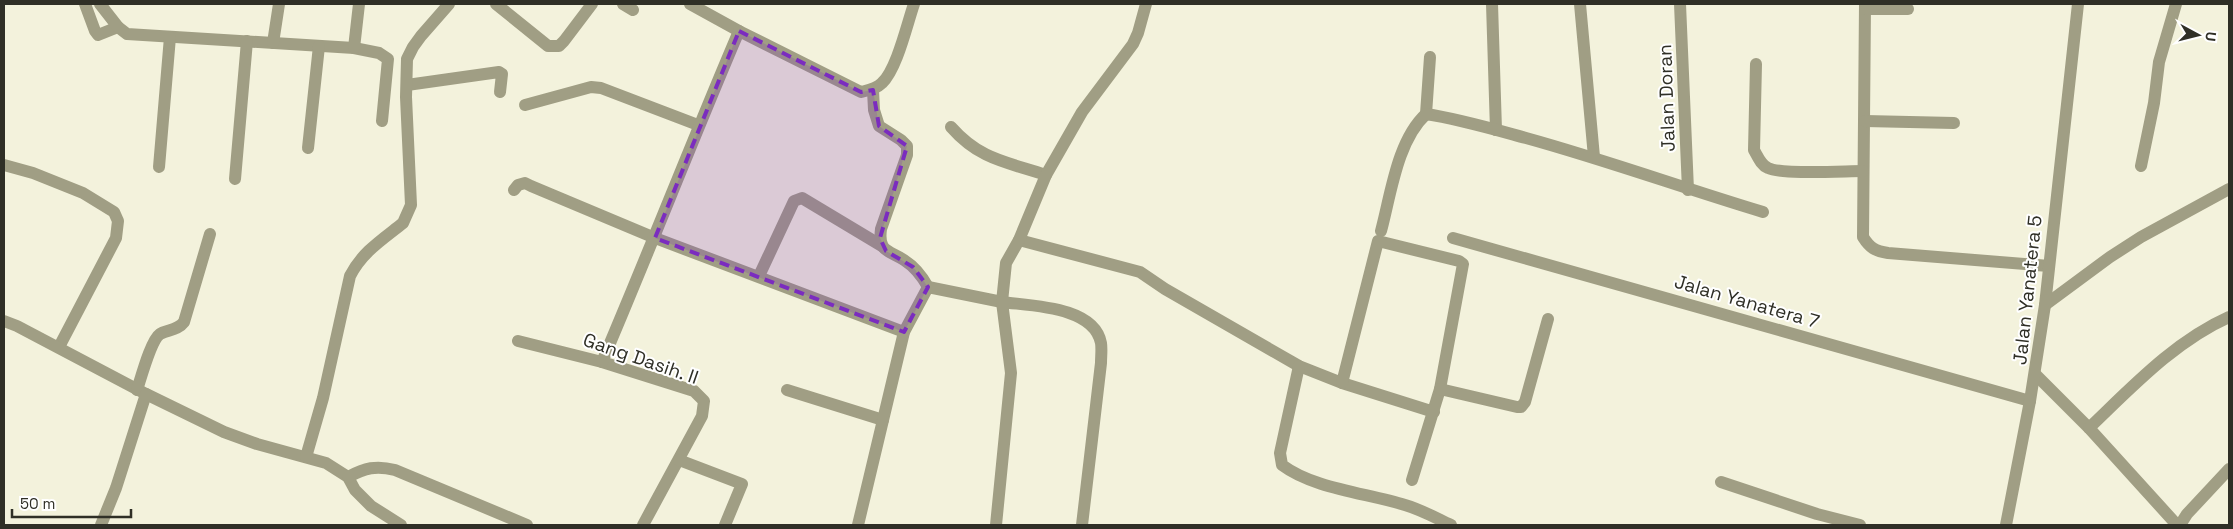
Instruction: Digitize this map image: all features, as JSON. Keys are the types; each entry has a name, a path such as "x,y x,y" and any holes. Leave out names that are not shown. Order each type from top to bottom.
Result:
{"street":[{"path":"85,4 98,35 118,27"},
{"path":"100,4 118,27 127,34 354,48 379,53 388,60 382,121"},
{"path":"273,43 279,4"},
{"path":"354,48 359,4"},
{"path":"306,457 323,398 350,276 357,262 367,251 403,223 410,205 407,60 413,47 449,4"},
{"path":"496,4 548,46 555,47 564,41 592,4"},
{"path":"690,4 739,31 861,92 873,90 883,83 896,59 914,4"},
{"path":"996,525 1012,373 1002,302 1006,263 1019,240 1046,175 1082,112 1133,44 1146,4"},
{"path":"1492,4 1496,130"},
{"path":"1580,4 1594,157"},
{"name":"Jalan Doran","path":"1680,4 1688,190"},
{"name":"Jalan Yanatera 5","path":"2078,4 2045,305 2035,374 2089,428 2179,525"},
{"path":"2140,166 2154,103 2159,62 2176,4"},
{"path":"1908,10 1865,6 1863,237 1868,246 1876,251 2049,266"},
{"path":"602,362 655,238 698,125 739,31"},
{"path":"159,167 170,37"},
{"path":"235,179 247,41"},
{"path":"308,148 320,46"},
{"path":"1381,232 1402,152 1412,129 1426,114 1430,57"},
{"path":"1756,64 1754,150 1759,161 1768,168 1784,171 1863,171"},
{"path":"406,84 499,72 502,74 500,92"},
{"path":"526,105 591,87 601,88 698,125"},
{"path":"873,90 874,110 879,126 907,146 907,155 881,229 880,238 882,246"},
{"path":"1426,114 1496,130 1594,157 1688,190 1763,212"},
{"path":"1865,121 1954,123"},
{"path":"951,127 973,149 987,156 1046,175"},
{"path":"4,165 34,173 83,193 114,212 118,221 116,238 59,347"},
{"path":"514,190 518,184 531,186 655,238 904,332"},
{"path":"2045,305 2110,257 2141,237 2229,189"},
{"path":"759,276 794,201 802,198 913,267 928,287 1002,302 1062,310 1077,315 1092,326 1101,343 1101,362 1082,525"},
{"path":"101,525 116,488 154,342 158,335 179,328 184,322 210,234"},
{"name":"Jalan Yanatera 7","path":"1453,238 2030,401"},
{"path":"1019,240 1140,272 1165,289 1299,366 1342,383 1434,412"},
{"path":"1342,383 1378,241 1459,261 1463,264 1440,389 1412,480"},
{"path":"858,525 904,332 928,287"},
{"path":"2089,428 2157,365 2180,347 2229,317"},
{"path":"1440,389 1517,408 1521,407 1525,402 1548,319"},
{"path":"4,321 59,347 142,392 224,432 257,444 326,463 348,477 356,490 371,506 401,525"},
{"name":"Gang Dasih. II","path":"518,341 602,362 694,391 704,401 702,416 642,525"},
{"path":"1299,366 1280,453 1282,465 1289,470 1319,482 1406,505 1445,524"},
{"path":"2006,525 2035,374"},
{"path":"787,390 883,420"},
{"path":"678,460 742,484 725,525"},
{"path":"348,477 362,469 374,466 395,470 527,525"},
{"path":"2179,525 2229,469"},
{"path":"1721,482 1817,514 1860,525"}],"highlighted area":[{"path":"739,31 861,92 873,90 879,126 907,146 880,238 886,251 913,267 928,287 904,332 655,238"}]}
